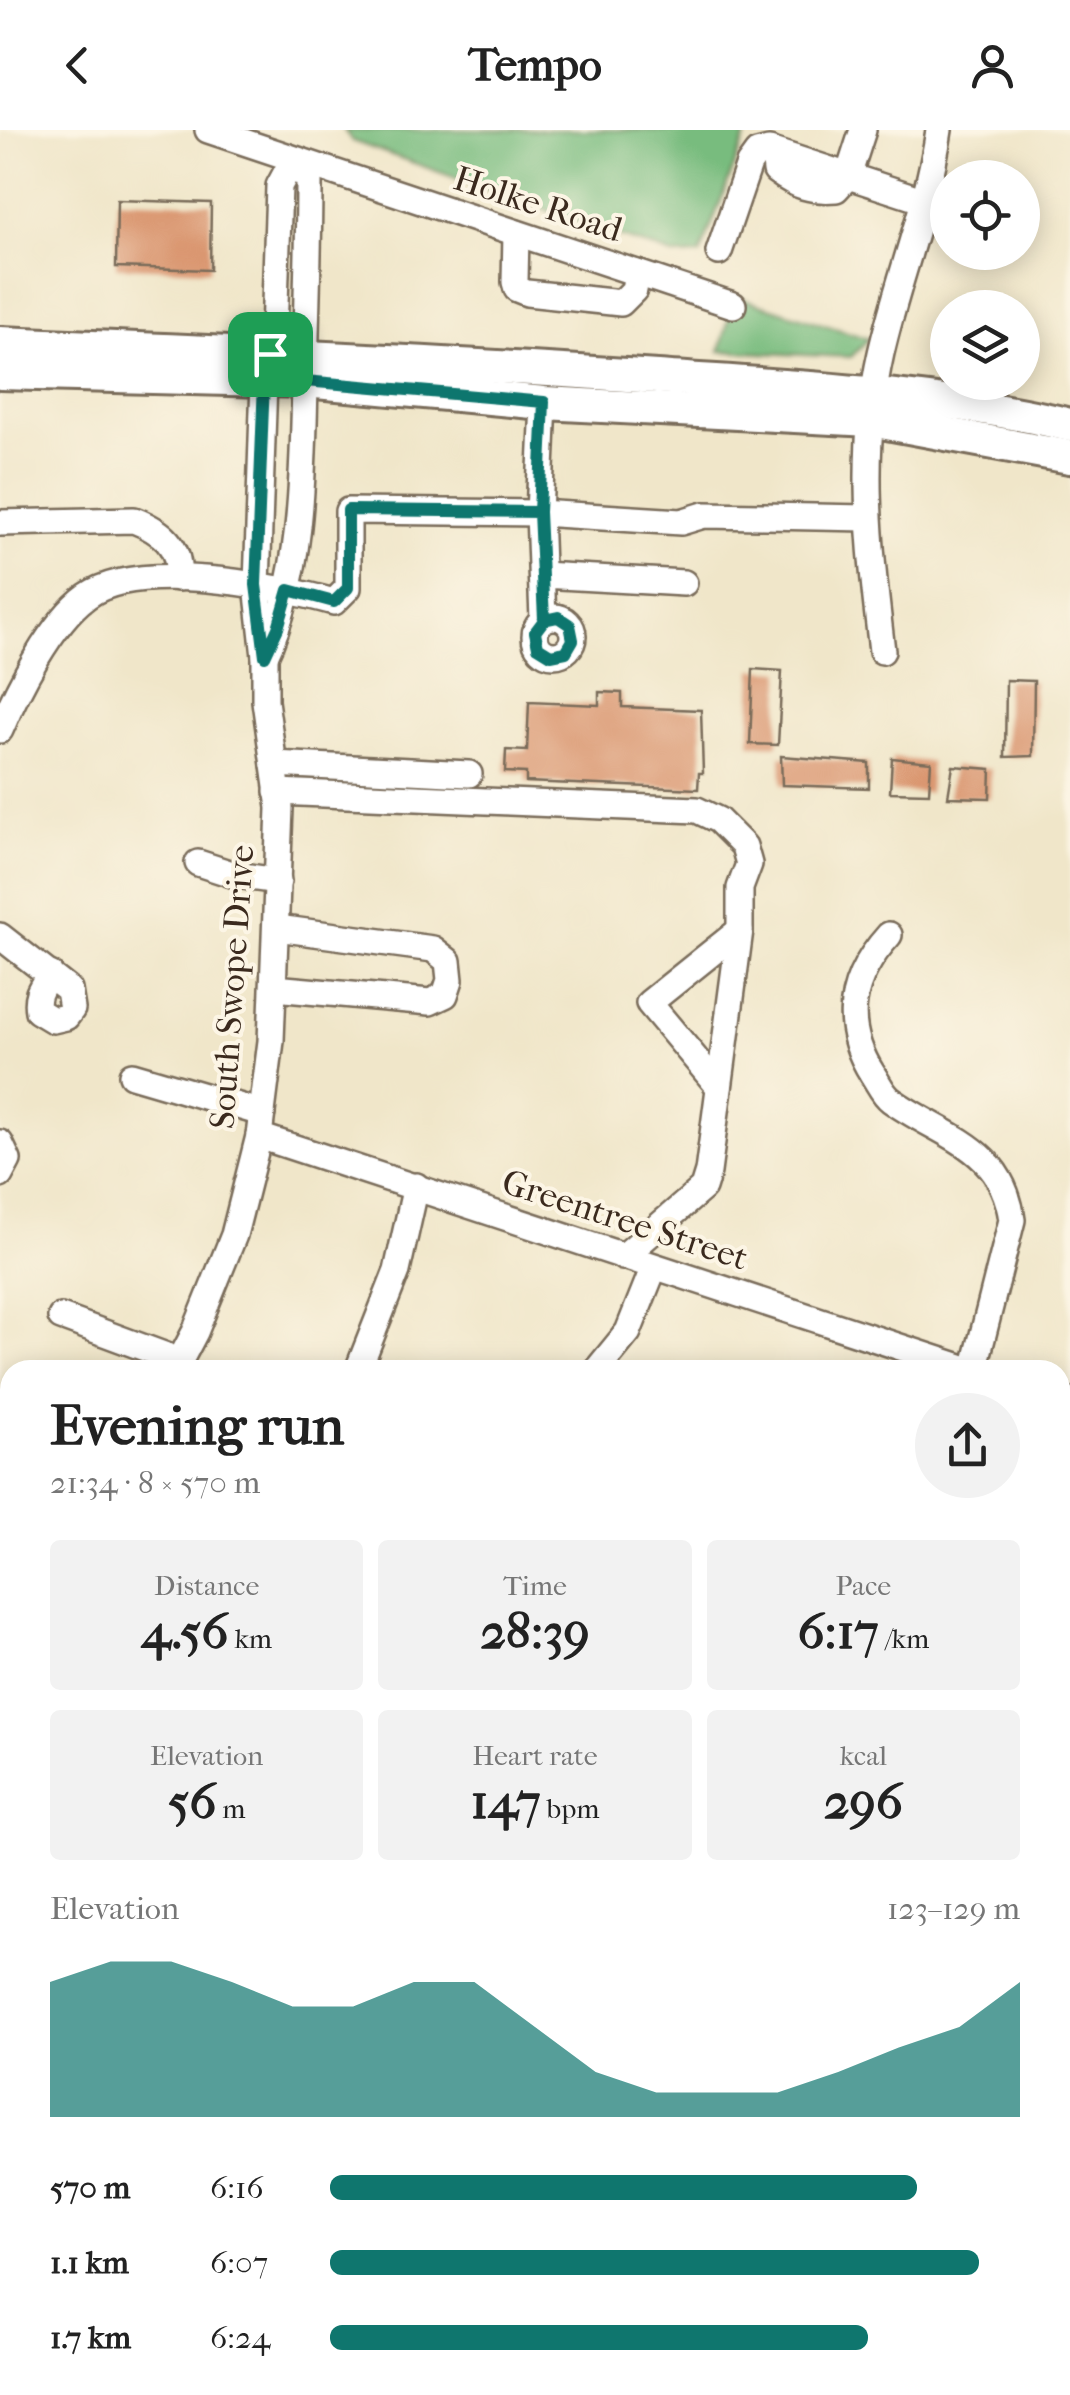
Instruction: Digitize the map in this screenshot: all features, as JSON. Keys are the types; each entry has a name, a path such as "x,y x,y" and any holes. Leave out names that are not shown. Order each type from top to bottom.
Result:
{"main road":[{"path":"0,343 267,367"},
{"path":"305,368 544,402 1004,409 1070,424"},
{"path":"0,373 305,368 873,406 1070,457"}],"street":[{"name":"Holke Road","path":"208,130 733,305"},
{"path":"848,176 863,130"},
{"path":"882,651 867,518 873,406 881,353 940,130"},
{"path":"719,252 749,164 756,153 782,146 848,176 924,200"},
{"name":"South Swope Drive","path":"180,1360 234,1235 260,1124 274,988 277,792 256,585 267,367 274,332 279,186 293,160 309,182 302,495 289,590 265,656"},
{"path":"516,233 515,282 518,289 528,293 621,303 634,290 637,273"},
{"path":"544,402 539,512 544,620"},
{"path":"0,730 10,678 87,596 115,583 178,578 289,590 334,602 348,588 348,510 539,512 682,522 704,515 867,518"},
{"path":"0,523 134,520 155,528 173,544 180,564 178,578"},
{"path":"542,575 684,583"},
{"path":"274,764 468,774"},
{"path":"277,792 696,810 718,820 744,846 749,864 740,888 740,930 708,1172 702,1188 623,1256"},
{"path":"198,863 278,881"},
{"path":"274,988 430,1002 444,995 450,980 448,961 433,949 277,928"},
{"path":"719,1086 648,1004 740,930"},
{"path":"890,935 867,960 854,991 854,1029 866,1064 887,1098 967,1144 986,1160 1001,1180 1010,1203 1012,1220 975,1360"},
{"path":"0,936 50,974"},
{"name":"Greentree Street","path":"132,1075 416,1186 941,1360"},
{"path":"0,1143 8,1160 0,1175"},
{"path":"362,1360 398,1271 416,1186"},
{"path":"604,1360 628,1332 654,1267"},
{"path":"61,1317 165,1360"}],"green space":[{"path":"344,130 748,130 700,255 675,256 352,141"},
{"path":"735,296 869,339 851,357 720,351"}],"building":[{"path":"117,200 211,203 210,270 116,267"},
{"path":"753,669 782,671 778,745 750,744"},
{"path":"1006,680 1034,681 1033,756 1005,757"},
{"path":"599,692 622,693 622,707 701,710 703,773 699,773 698,789 526,782 526,773 505,772 506,750 527,751 529,702 599,705"},
{"path":"781,756 869,763 869,788 782,785"},
{"path":"892,758 931,762 929,793 890,792"},
{"path":"953,766 991,769 990,798 948,797"}],"route":[{"path":"270,354 264,381 256,585 265,656 289,590 334,602 348,588 348,510 539,512 544,620 558,617 570,625 573,640 566,652 544,652 538,647 535,632 544,620 542,575 539,512 544,402 305,381 306,356 270,354"}]}
